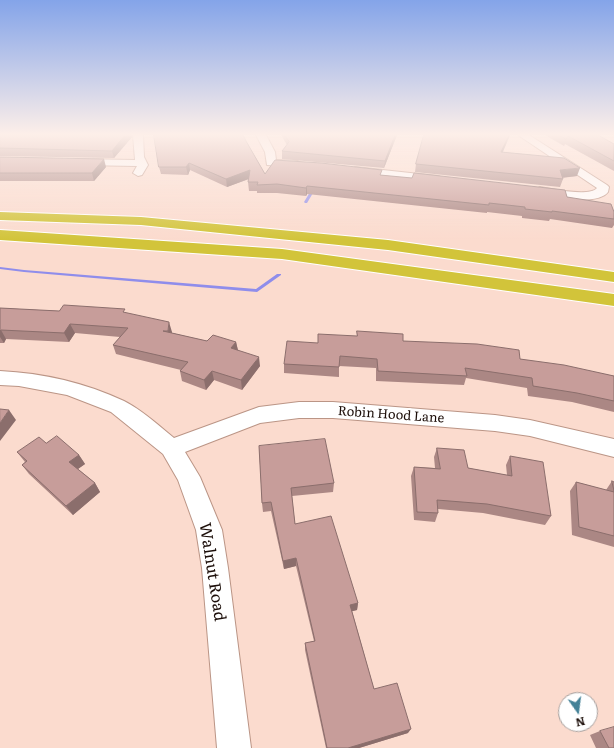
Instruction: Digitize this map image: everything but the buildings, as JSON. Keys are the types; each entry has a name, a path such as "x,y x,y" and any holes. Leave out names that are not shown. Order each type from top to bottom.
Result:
{"highway":[{"path":"0,216 141,221 380,244 614,278"},
{"path":"0,235 282,254 614,300"}],"street":[{"path":"136,175 141,170"},
{"path":"353,170 446,180"},
{"path":"577,170 603,187 602,192"},
{"path":"530,190 587,195 602,192 614,196"},
{"name":"Walnut Road","path":"0,378 19,379 70,388 118,407 171,448 188,477 209,530 215,568 234,748"},
{"name":"Robin Hood Lane","path":"171,448 210,432 259,415 299,410 334,410 495,423 530,428 614,448"}],"waterway":[{"path":"306,202 314,188"},
{"path":"0,268 257,291 279,275"}]}
